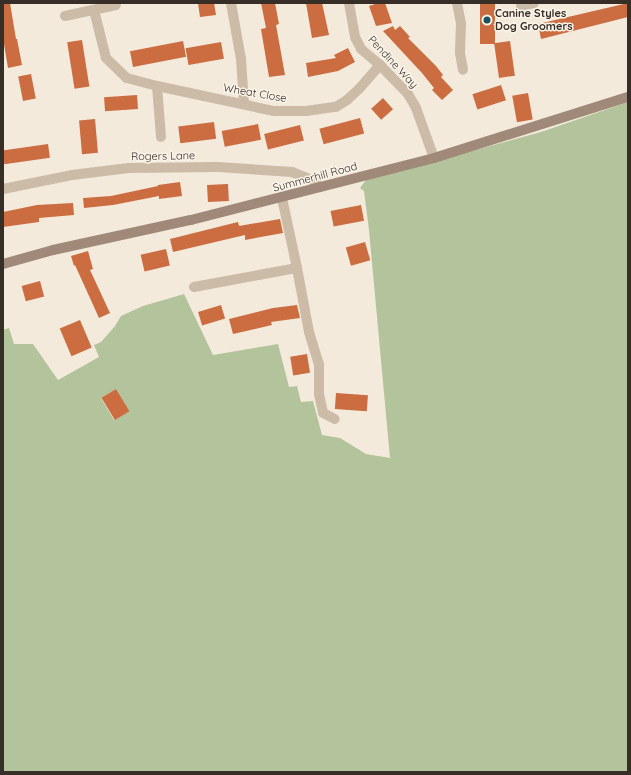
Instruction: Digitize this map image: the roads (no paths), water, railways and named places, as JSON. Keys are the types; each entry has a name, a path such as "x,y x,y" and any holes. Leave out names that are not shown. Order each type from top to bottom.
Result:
{"street":[{"path":"231,3 241,59 244,104"},
{"name":"Pendine Way","path":"349,3 355,37 361,49 380,65 408,94 416,108 434,158"},
{"path":"457,3 461,23 460,53 463,70"},
{"path":"521,6 534,3"},
{"path":"65,16 116,5"},
{"name":"Wheat Close","path":"94,10 106,58 127,78 157,86 274,111 290,112 336,107 347,100 359,89 380,65"},
{"path":"157,86 161,137"},
{"name":"Summerhill Road","path":"3,264 53,250 191,220 282,198 434,158 628,97"},
{"name":"Rogers Lane","path":"3,188 72,175 129,168 218,167 292,172 312,180 320,187"},
{"path":"282,198 309,332 319,364 319,394 323,413 335,419"},
{"path":"194,287 297,268"}],"place":[{"name":"Canine Styles Dog Groomers","path":"487,20"}]}
